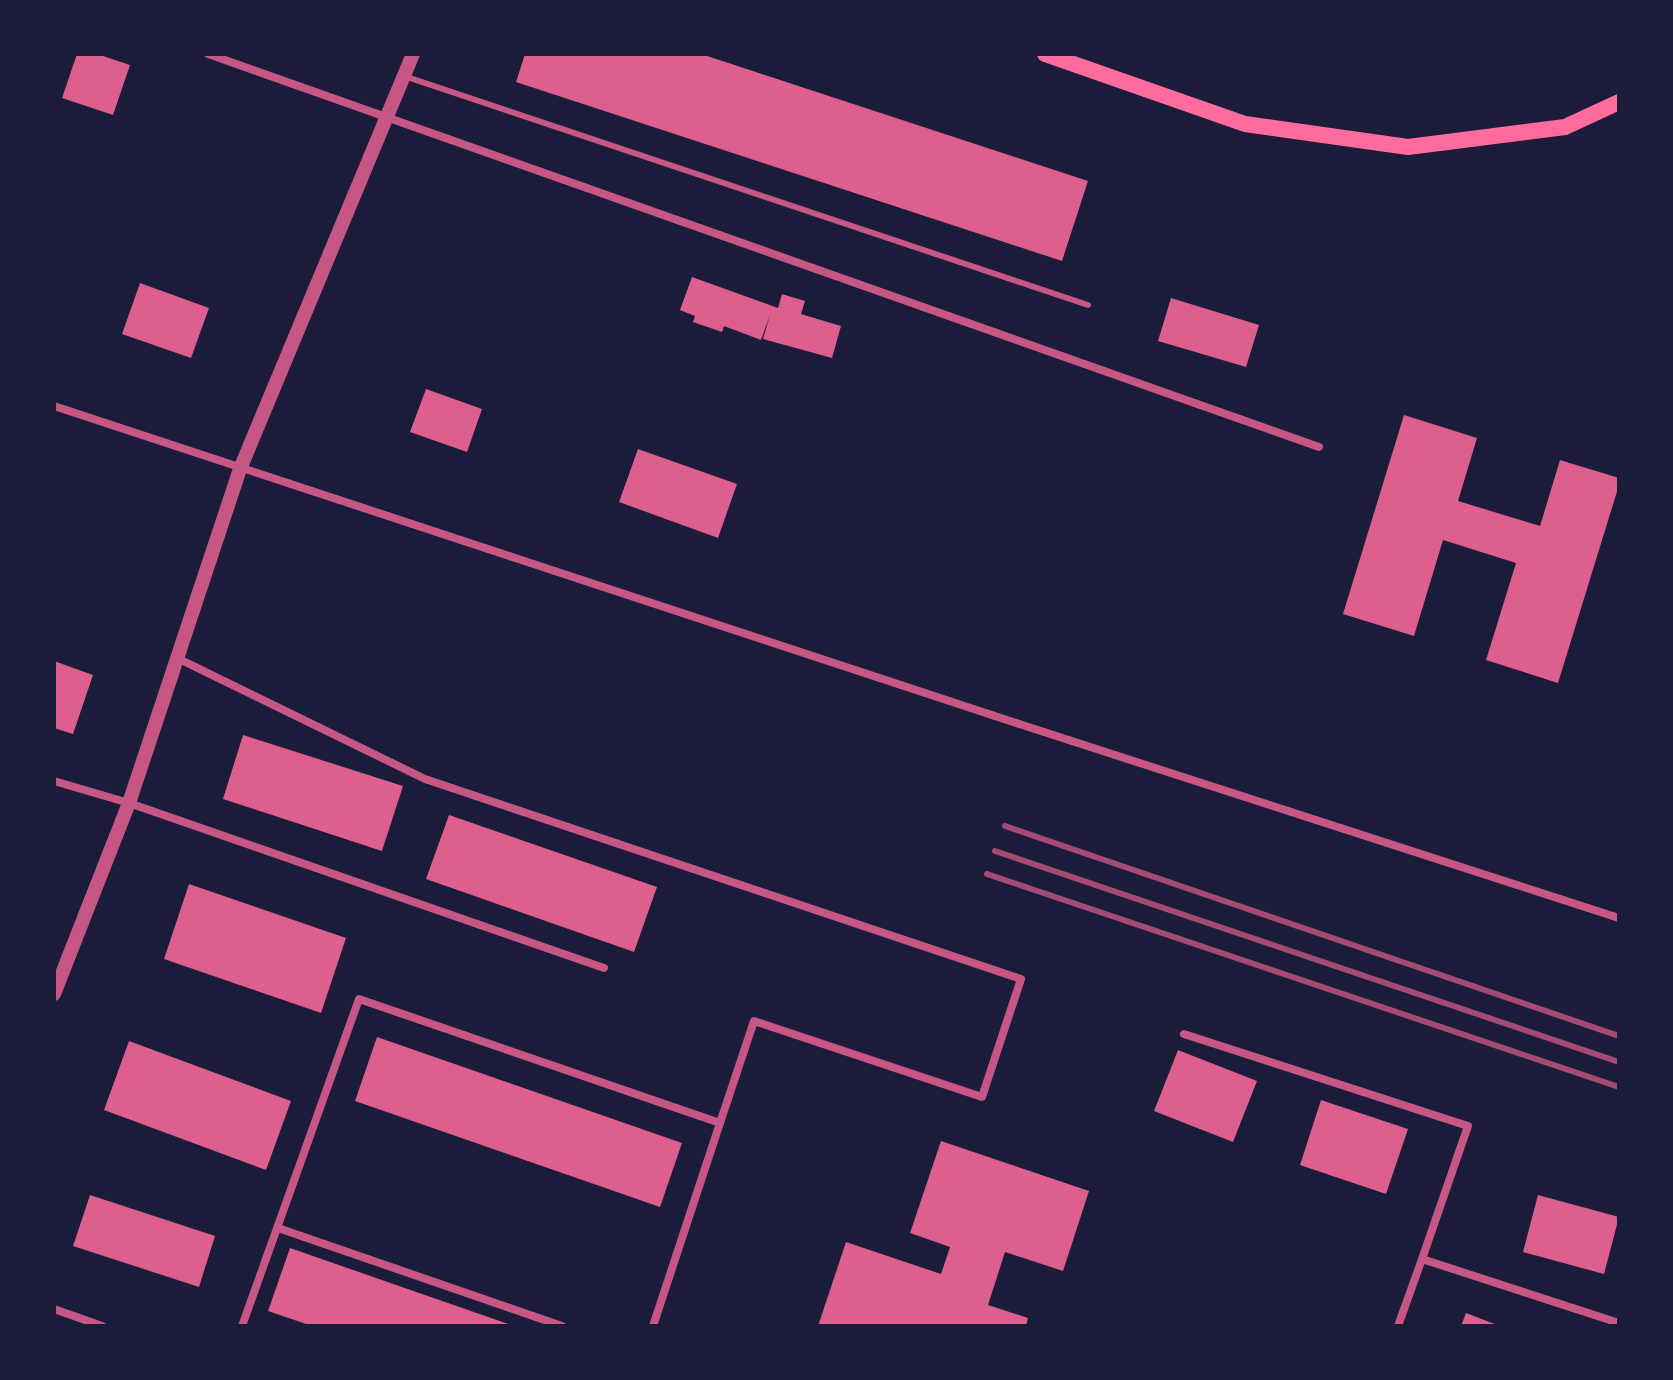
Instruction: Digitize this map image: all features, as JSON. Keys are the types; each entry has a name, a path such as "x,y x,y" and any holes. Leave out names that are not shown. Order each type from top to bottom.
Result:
{"main road":[{"path":"1045,54 1245,124 1408,147 1565,127 1619,102"}],"street":[{"path":"208,54 1319,447"},
{"path":"54,994 129,803 240,469 413,54"},
{"path":"54,406 1619,918"},
{"path":"177,658 425,779 1021,979 982,1097 754,1021 653,1326"},
{"path":"54,781 129,803 604,968"},
{"path":"242,1326 359,999 720,1123"},
{"path":"1184,1034 1468,1126 1398,1326"},
{"path":"278,1228 562,1326"},
{"path":"1422,1259 1619,1323"},
{"path":"54,1309 102,1326"}],"lane":[{"path":"404,76 1088,305"}],"building":[{"path":"77,54 97,54 130,65 113,115 62,98"},
{"path":"525,54 701,54 1088,181 1062,261 516,82"},
{"path":"692,277 778,308 782,294 805,301 801,314 841,326 832,358 763,339 770,315 761,340 724,326 722,332 693,322 695,316 680,310"},
{"path":"140,283 209,308 191,358 122,334"},
{"path":"1171,298 1259,325 1246,367 1158,341"},
{"path":"426,389 482,409 467,452 410,432"},
{"path":"1404,415 1477,438 1458,501 1540,526 1560,460 1619,478 1558,683 1486,660 1516,563 1443,540 1414,636 1343,614"},
{"path":"638,449 737,484 718,538 619,502"},
{"path":"54,661 93,675 73,734 54,728"},
{"path":"243,735 403,786 382,851 223,799"},
{"path":"449,815 657,887 634,952 426,879"},
{"path":"189,884 346,938 321,1013 164,959"},
{"path":"377,1037 682,1143 660,1207 355,1101"},
{"path":"129,1041 291,1101 266,1170 104,1110"},
{"path":"1178,1050 1257,1081 1233,1142 1154,1111"},
{"path":"1321,1100 1408,1129 1386,1194 1300,1165"},
{"path":"941,1141 1089,1191 1063,1271 1005,1252 988,1305 1028,1318 1026,1326 818,1326 846,1242 941,1274 950,1247 910,1233"},
{"path":"90,1195 215,1236 199,1287 73,1246"},
{"path":"1538,1195 1619,1217 1604,1274 1523,1252"},
{"path":"290,1248 514,1326 312,1326 268,1311"},
{"path":"1466,1313 1500,1326 1461,1326"}],"railway":[{"path":"1005,826 1619,1036"},
{"path":"995,851 1619,1062"},
{"path":"987,874 1619,1087"}]}
